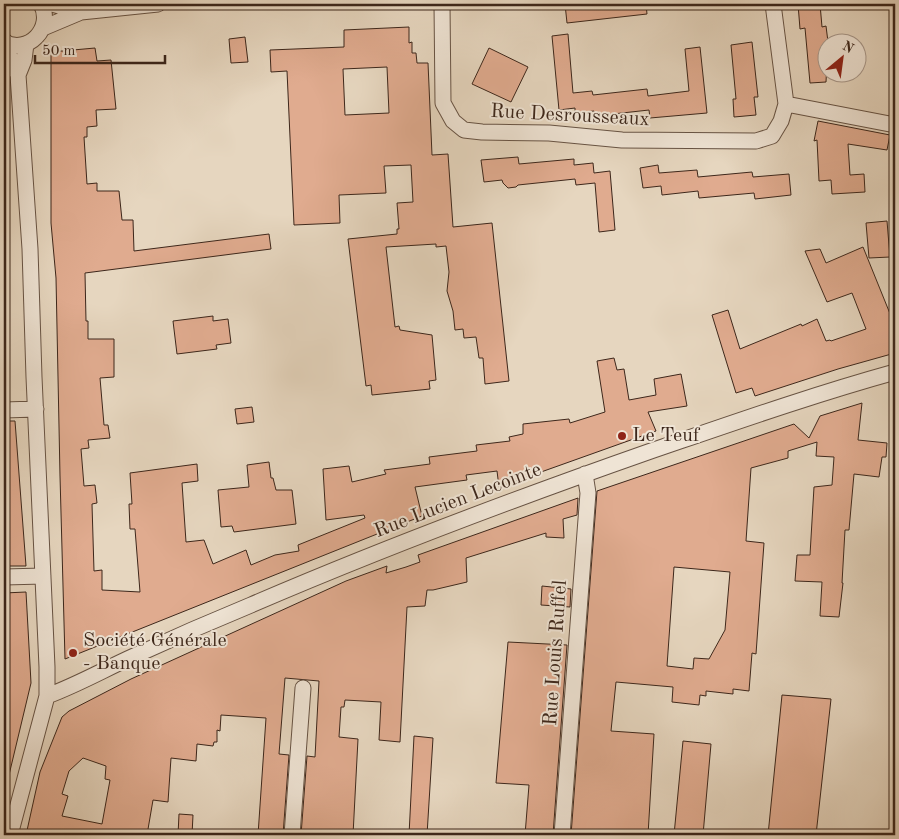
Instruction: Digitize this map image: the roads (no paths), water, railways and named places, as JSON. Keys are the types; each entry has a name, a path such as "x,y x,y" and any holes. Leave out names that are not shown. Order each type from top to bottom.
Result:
{"street":[{"path":"5,42 17,45 26,44 36,38 43,28 45,18 41,4"},
{"path":"52,4 81,12"},
{"path":"43,28 81,12 158,4"},
{"name":"Rue Desrousseaux","path":"442,4 443,103 453,121 464,130 549,133 622,140 756,141 772,136 781,122 786,104"},
{"path":"773,4 786,104 895,124"},
{"path":"5,42 18,75 30,250 47,667 47,696 10,835"},
{"path":"18,75 24,60 26,44"},
{"name":"Rue Lucien Lecointe","path":"47,696 243,608 391,547 585,474 814,396 895,372"},
{"path":"4,410 36,408"},
{"name":"Rue Louis Ruffel","path":"562,835 588,493 585,474"},
{"path":"4,577 42,576"},
{"path":"292,835 303,688"}],"place":[{"name":"Le Teuf","path":"622,436"},
{"name":"Société Générale - Banque","path":"73,653"}]}
